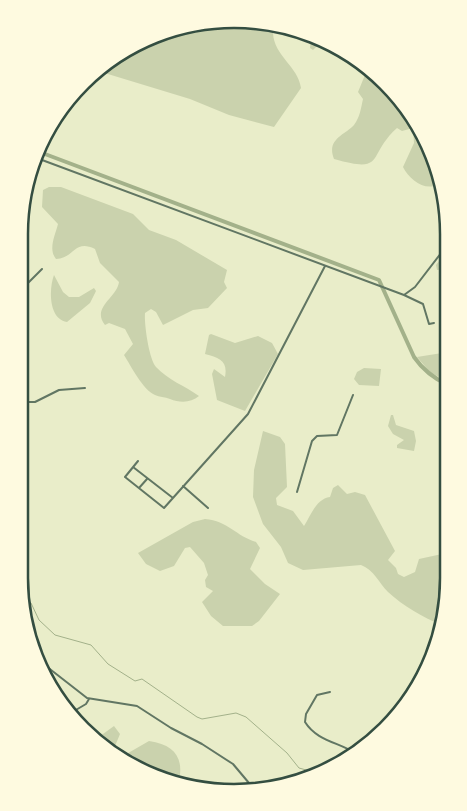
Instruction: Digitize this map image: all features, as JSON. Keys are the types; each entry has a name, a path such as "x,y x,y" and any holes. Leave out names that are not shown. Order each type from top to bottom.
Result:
{"street":[{"path":"41,159 404,295 423,304 426,321 429,324 434,323"},
{"path":"404,295 415,287 440,254"},
{"path":"138,461 125,477 164,508 248,414 326,266"},
{"path":"28,283 42,268"},
{"path":"28,402 35,402 59,390 85,388"},
{"path":"297,492 312,441 317,436 339,434 353,396"},
{"path":"133,467 173,498"},
{"path":"139,488 147,478"},
{"path":"183,486 208,508"},
{"path":"48,668 89,699 137,706 228,760 249,783"},
{"path":"330,692 317,695 306,714 305,722 329,743 341,745 348,749"},
{"path":"76,710 86,704 89,699"}],"green space":[{"path":"247,28 278,32 273,33 274,41 296,73 301,88 274,127 229,115 190,99 105,73 131,55 167,38 207,29"},
{"path":"311,42 317,46 313,50 310,48"},
{"path":"365,75 397,108 411,129 402,131 397,128 374,160 362,164 334,159 332,152 334,142 354,125 358,119 363,99 358,92"},
{"path":"413,134 429,167 434,186 417,183 403,167 414,143"},
{"path":"49,187 61,187 133,214 149,230 176,240 227,270 224,282 227,288 208,308 193,310 163,325 156,312 151,309 145,313 145,325 153,363 166,376 199,396 189,401 181,402 157,396 146,388 138,377 124,355 133,344 125,329 109,323 105,325 101,319 103,308 114,293 119,282 100,263 95,249 83,246 62,258 56,259 54,255 53,242 58,224 42,207 43,190"},
{"path":"440,260 440,270 437,270 436,265"},
{"path":"54,275 63,292 69,297 79,297 94,288 96,291 90,303 67,322 61,320 56,315 51,302 51,287"},
{"path":"211,334 235,343 258,336 272,343 278,354 245,411 217,400 212,374 214,369 225,377 226,372 222,361 205,354 209,335"},
{"path":"440,353 440,378 430,372 417,357"},
{"path":"364,368 381,369 379,386 359,385 354,379 357,372"},
{"path":"391,415 393,415 396,425 414,431 416,441 414,451 397,448 397,445 404,440 393,434 388,426"},
{"path":"263,431 280,437 285,444 287,487 276,498 277,505 293,511 304,526 317,504 330,497 333,488 338,485 347,494 355,492 365,495 395,551 388,560 396,568 398,574 404,577 415,572 419,559 440,554 438,604 435,622 400,602 388,592 366,567 361,565 303,570 288,563 281,547 263,524 253,497 254,470"},
{"path":"205,519 213,520 226,526 256,542 260,548 250,569 265,584 280,594 259,621 252,626 223,626 211,616 202,602 213,591 206,587 205,580 208,575 204,563 190,547 185,548 174,566 160,571 146,564 138,553 193,522"},
{"path":"114,726 120,734 115,746 100,734 103,734"},
{"path":"149,741 166,746 172,750 179,761 180,776 167,773 127,754"}],"waterway":[{"path":"44,154 379,280 414,357 421,366 440,381"},
{"path":"29,601 39,620 55,635 91,645 108,664 135,681 142,679 197,717 202,719 236,713 246,717 287,753 299,768 307,770"}]}
